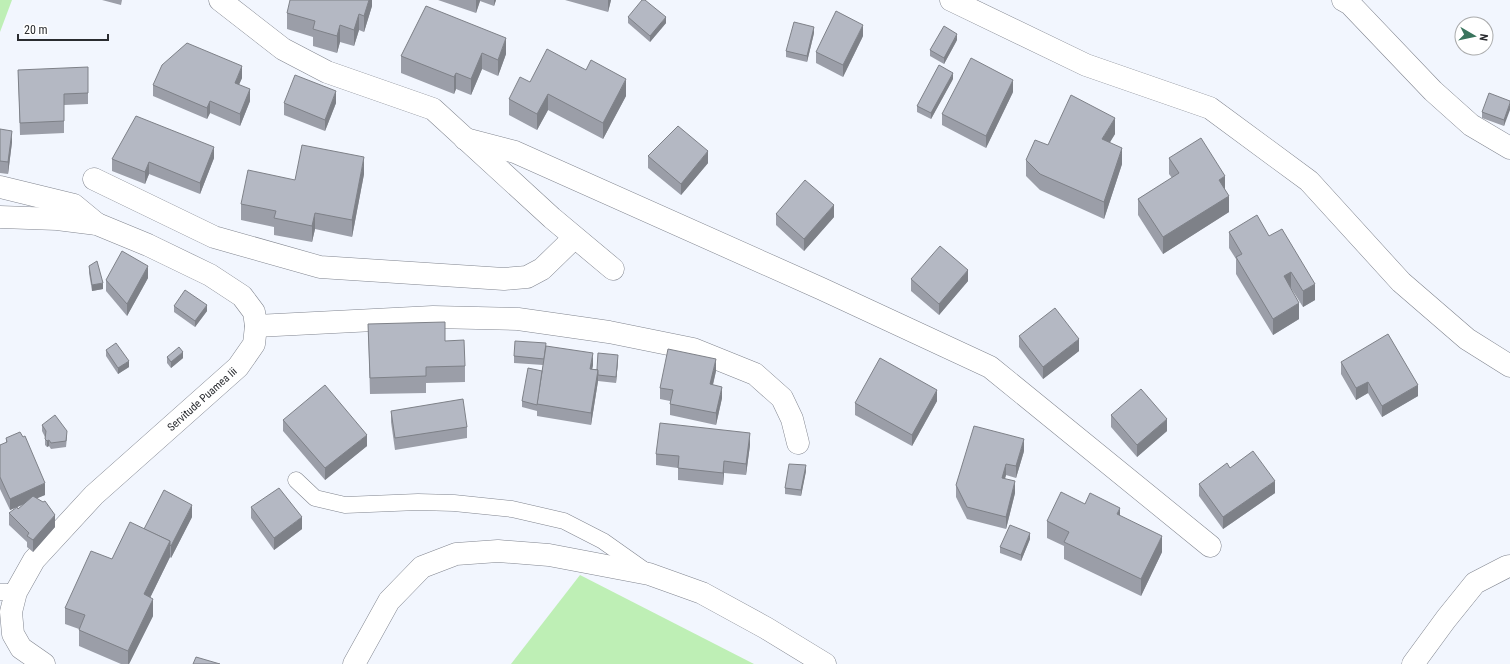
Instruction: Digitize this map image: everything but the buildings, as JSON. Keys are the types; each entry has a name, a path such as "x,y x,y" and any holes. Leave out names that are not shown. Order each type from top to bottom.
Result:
{"street":[{"path":"220,0 283,49 327,72 433,109 574,238 613,269"},
{"path":"951,0 1086,65 1210,108 1308,181 1402,282 1467,339 1510,366"},
{"path":"1342,0 1350,4 1433,91 1471,125 1510,148"},
{"path":"465,139 515,152 822,289 990,367 1210,546"},
{"path":"94,179 214,237 320,267 504,279 527,278 542,269 574,238"},
{"path":"0,187 74,205 97,224"},
{"name":"Servitude Puamea Iii","path":"0,217 57,219 97,224 148,245 210,275 242,296 254,312 256,326 254,344 238,367 94,495 34,560 8,592 13,634 21,648 44,664"},
{"path":"256,326 433,317 518,319 610,332 693,349 755,374 782,398 792,419 798,443"},
{"path":"354,664 389,601 422,567 456,554 498,551 549,555 649,574 702,593 766,628 825,664"},
{"path":"1414,664 1475,582 1510,566"}],"lane":[{"path":"296,480 315,498 345,505 418,502 454,503 512,509 564,522 603,541 649,574"}],"green space":[{"path":"0,0 12,0 0,32"},
{"path":"580,575 754,664 511,664"}]}
